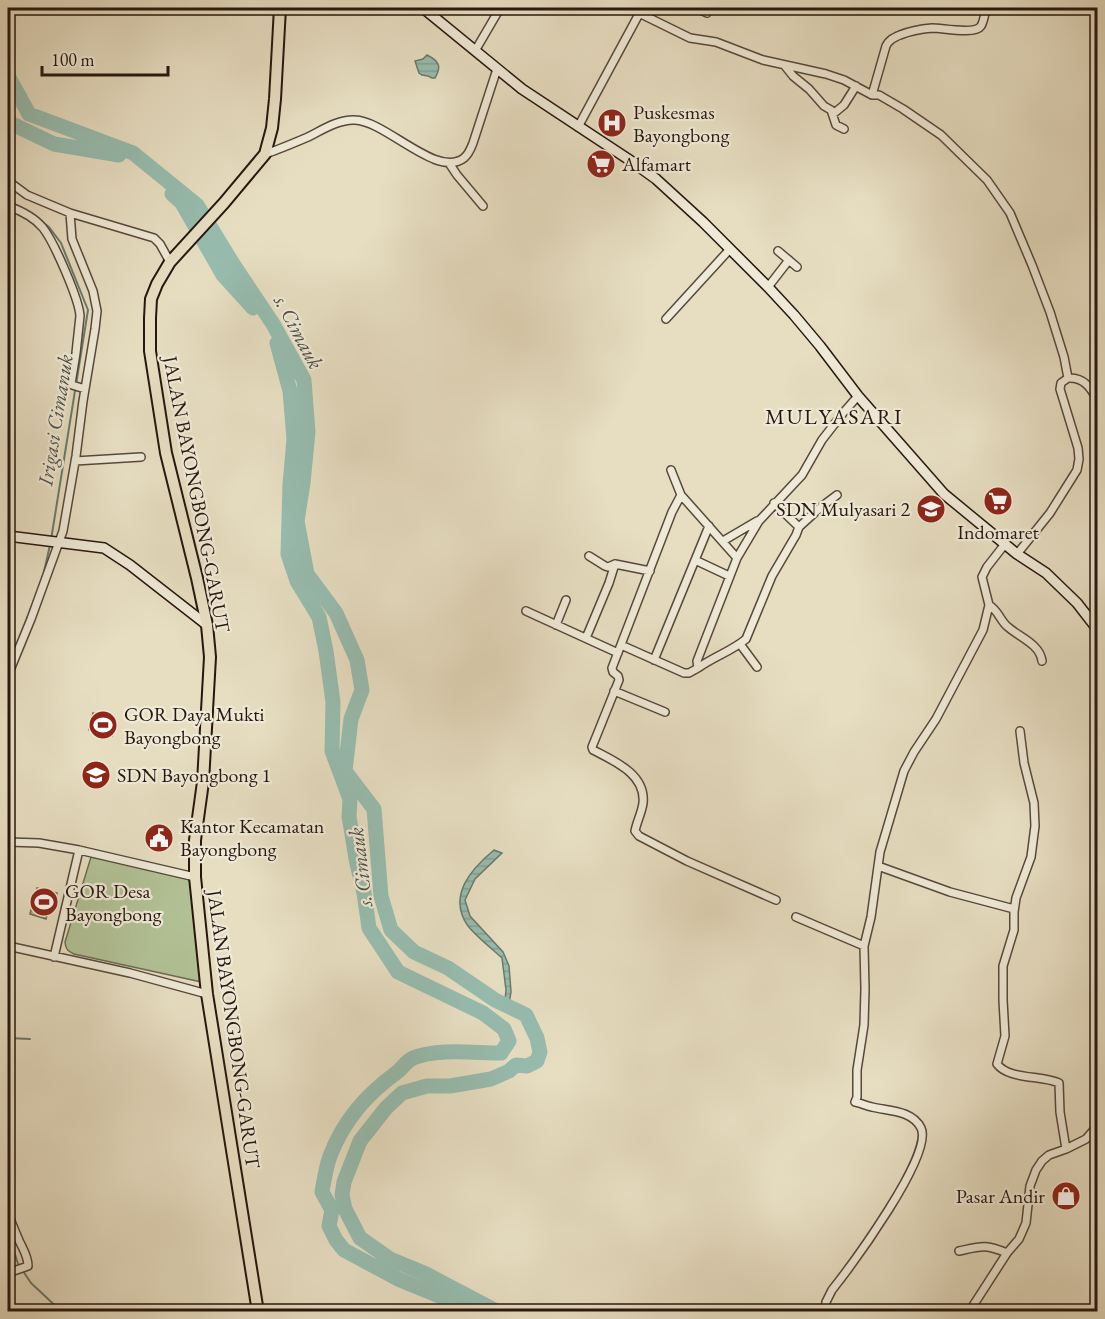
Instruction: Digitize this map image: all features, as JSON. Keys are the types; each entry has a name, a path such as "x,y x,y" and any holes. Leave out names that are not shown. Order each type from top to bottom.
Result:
{"main road":[{"name":"JALAN BAYONGBONG-GARUT","path":"258,1311 207,994 195,877 195,840 203,782 210,657 207,625 166,453 150,351 150,299 156,284 171,262 265,154 272,128 275,99 280,8"},
{"path":"423,8 522,89 656,179 730,249 794,315 858,396 944,494 1017,554 1046,573 1086,612 1098,630"},
{"path":"8,536 97,546 111,552 207,625"}],"street":[{"path":"696,8 707,13"},
{"path":"872,94 889,40 903,34 931,28 975,30 982,24 986,8"},
{"path":"475,51 499,10"},
{"path":"578,127 634,10 690,38 716,42 764,60 826,74 887,99 941,135 987,180 1006,206 1050,312 1068,378"},
{"path":"785,66 824,106 831,110 836,125 844,129"},
{"path":"265,154 342,122 354,120 387,132 428,157 439,161 450,163 463,159 468,154 482,118 497,69"},
{"path":"833,114 844,105 856,86"},
{"path":"450,163 483,206"},
{"path":"8,181 27,195 70,213 154,238 171,262"},
{"path":"8,206 27,215 42,227 59,258 80,316 71,384 84,389"},
{"path":"8,675 63,531 97,311 93,291 72,239 70,213"},
{"path":"666,319 730,249"},
{"path":"778,251 797,267"},
{"path":"768,287 789,261"},
{"path":"1017,554 1050,513 1077,470 1078,448 1060,389 1062,383 1068,378 1078,378 1086,383 1098,401"},
{"path":"698,668 697,661 736,558 759,520 802,475 817,447 858,396"},
{"path":"75,461 141,457"},
{"path":"671,470 681,495 736,558"},
{"path":"681,495 672,512 612,668 619,680 592,747 593,750 624,768 640,783 643,799 636,834 687,861 776,900"},
{"path":"621,645 684,673 689,673 740,644 746,639 772,576 799,526 837,495"},
{"path":"774,503 799,526"},
{"path":"723,541 759,520"},
{"path":"654,660 709,526"},
{"path":"825,1311 826,1302 832,1290 889,1211 921,1146 923,1136 921,1127 913,1118 900,1112 873,1108 855,1102 864,1025 866,990 864,946 871,917 880,852 904,771 936,719 983,630 989,605 982,577 1005,544"},
{"path":"589,556 608,567 615,564 650,571"},
{"path":"695,560 729,576"},
{"path":"586,638 615,564"},
{"path":"556,625 566,600"},
{"path":"989,605 995,609 1008,627 1040,652 1042,661"},
{"path":"526,611 618,653"},
{"path":"740,644 757,667"},
{"path":"614,691 665,712"},
{"path":"1020,731 1024,763 1034,803 1035,826 1031,857 1016,898 1014,930 1003,966 1005,1036 997,1064 1005,1071 1059,1083 1060,1112 1066,1149"},
{"path":"8,842 39,843 79,850 195,877"},
{"path":"54,957 79,850"},
{"path":"878,866 950,892 1014,909"},
{"path":"796,917 864,946"},
{"path":"8,945 130,973 207,994"},
{"path":"969,1311 1007,1253 1019,1239 1026,1223 1030,1186 1042,1161 1049,1155 1086,1138 1098,1125"},
{"path":"8,1210 27,1257 28,1266 8,1273"},
{"path":"959,1251 991,1246 1007,1253"}],"green space":[{"name":"GOR Daya Mukti Bayongbong","path":"93,713 116,720 112,736 89,730"},
{"path":"91,857 196,876 206,983 74,954 68,950 65,942"},
{"name":"GOR Desa Bayongbong","path":"37,888 57,893 52,912 48,911 46,919 30,914"}],"water":[{"path":"427,55 438,64 435,78 419,73 415,61"},
{"path":"494,850 502,853 475,879 465,900 470,916 503,952 509,966 511,992 509,1004 495,1000 505,1000 502,958 468,926 462,915 460,904 464,884 470,874"}],"waterway":[{"name":"s. Cimauk","path":"8,76 29,114 133,153 197,205 273,324 304,380 308,432 297,521 307,574 336,613 357,660 362,690 351,719 345,771 374,809 381,896 391,930 414,952 448,968 495,1000 526,1015 537,1038 540,1052 537,1061 527,1066 516,1065 509,1071 491,1079 450,1086 427,1086 402,1093 386,1108 360,1141 344,1182 342,1195 345,1209 360,1238 390,1259 426,1274 498,1312"},
{"path":"8,122 54,144 119,155"},
{"path":"172,194 182,203 223,275 253,308"},
{"name":"Irigasi Cimanuk","path":"8,199 20,208"},
{"name":"Irigasi Cimanuk","path":"40,220 49,227 61,243 88,310 51,540"},
{"path":"277,343 290,391 294,439 288,554 297,581 319,617 333,702 332,751 350,799 349,817 369,928 398,972 483,1013 504,1029 509,1041 501,1053 434,1053 408,1061 366,1099 349,1120 330,1156 322,1192 332,1210 329,1226 344,1250 398,1279 474,1312"},
{"name":"Irigasi Cimanuk","path":"17,645 43,576 50,545"},
{"path":"8,1038 30,1039"},
{"name":"Irigasi Cimanuk","path":"8,1232 19,1267"},
{"name":"Irigasi Cimanuk","path":"23,1271 31,1283 62,1312"}],"place":[{"name":"Puskesmas Bayongbong","path":"612,123"},
{"name":"Alfamart","path":"601,164"},
{"name":"Indomaret","path":"998,501"},
{"name":"SDN Mulyasari 2","path":"931,509"},
{"name":"GOR Daya Mukti Bayongbong","path":"103,725"},
{"name":"SDN Bayongbong 1","path":"96,775"},
{"name":"Kantor Kecamatan Bayongbong","path":"159,838"},
{"name":"GOR Desa Bayongbong","path":"44,902"},
{"name":"Pasar Andir","path":"1066,1196"}],"district":[{"name":"MULYASARI","path":"834,416"}]}
